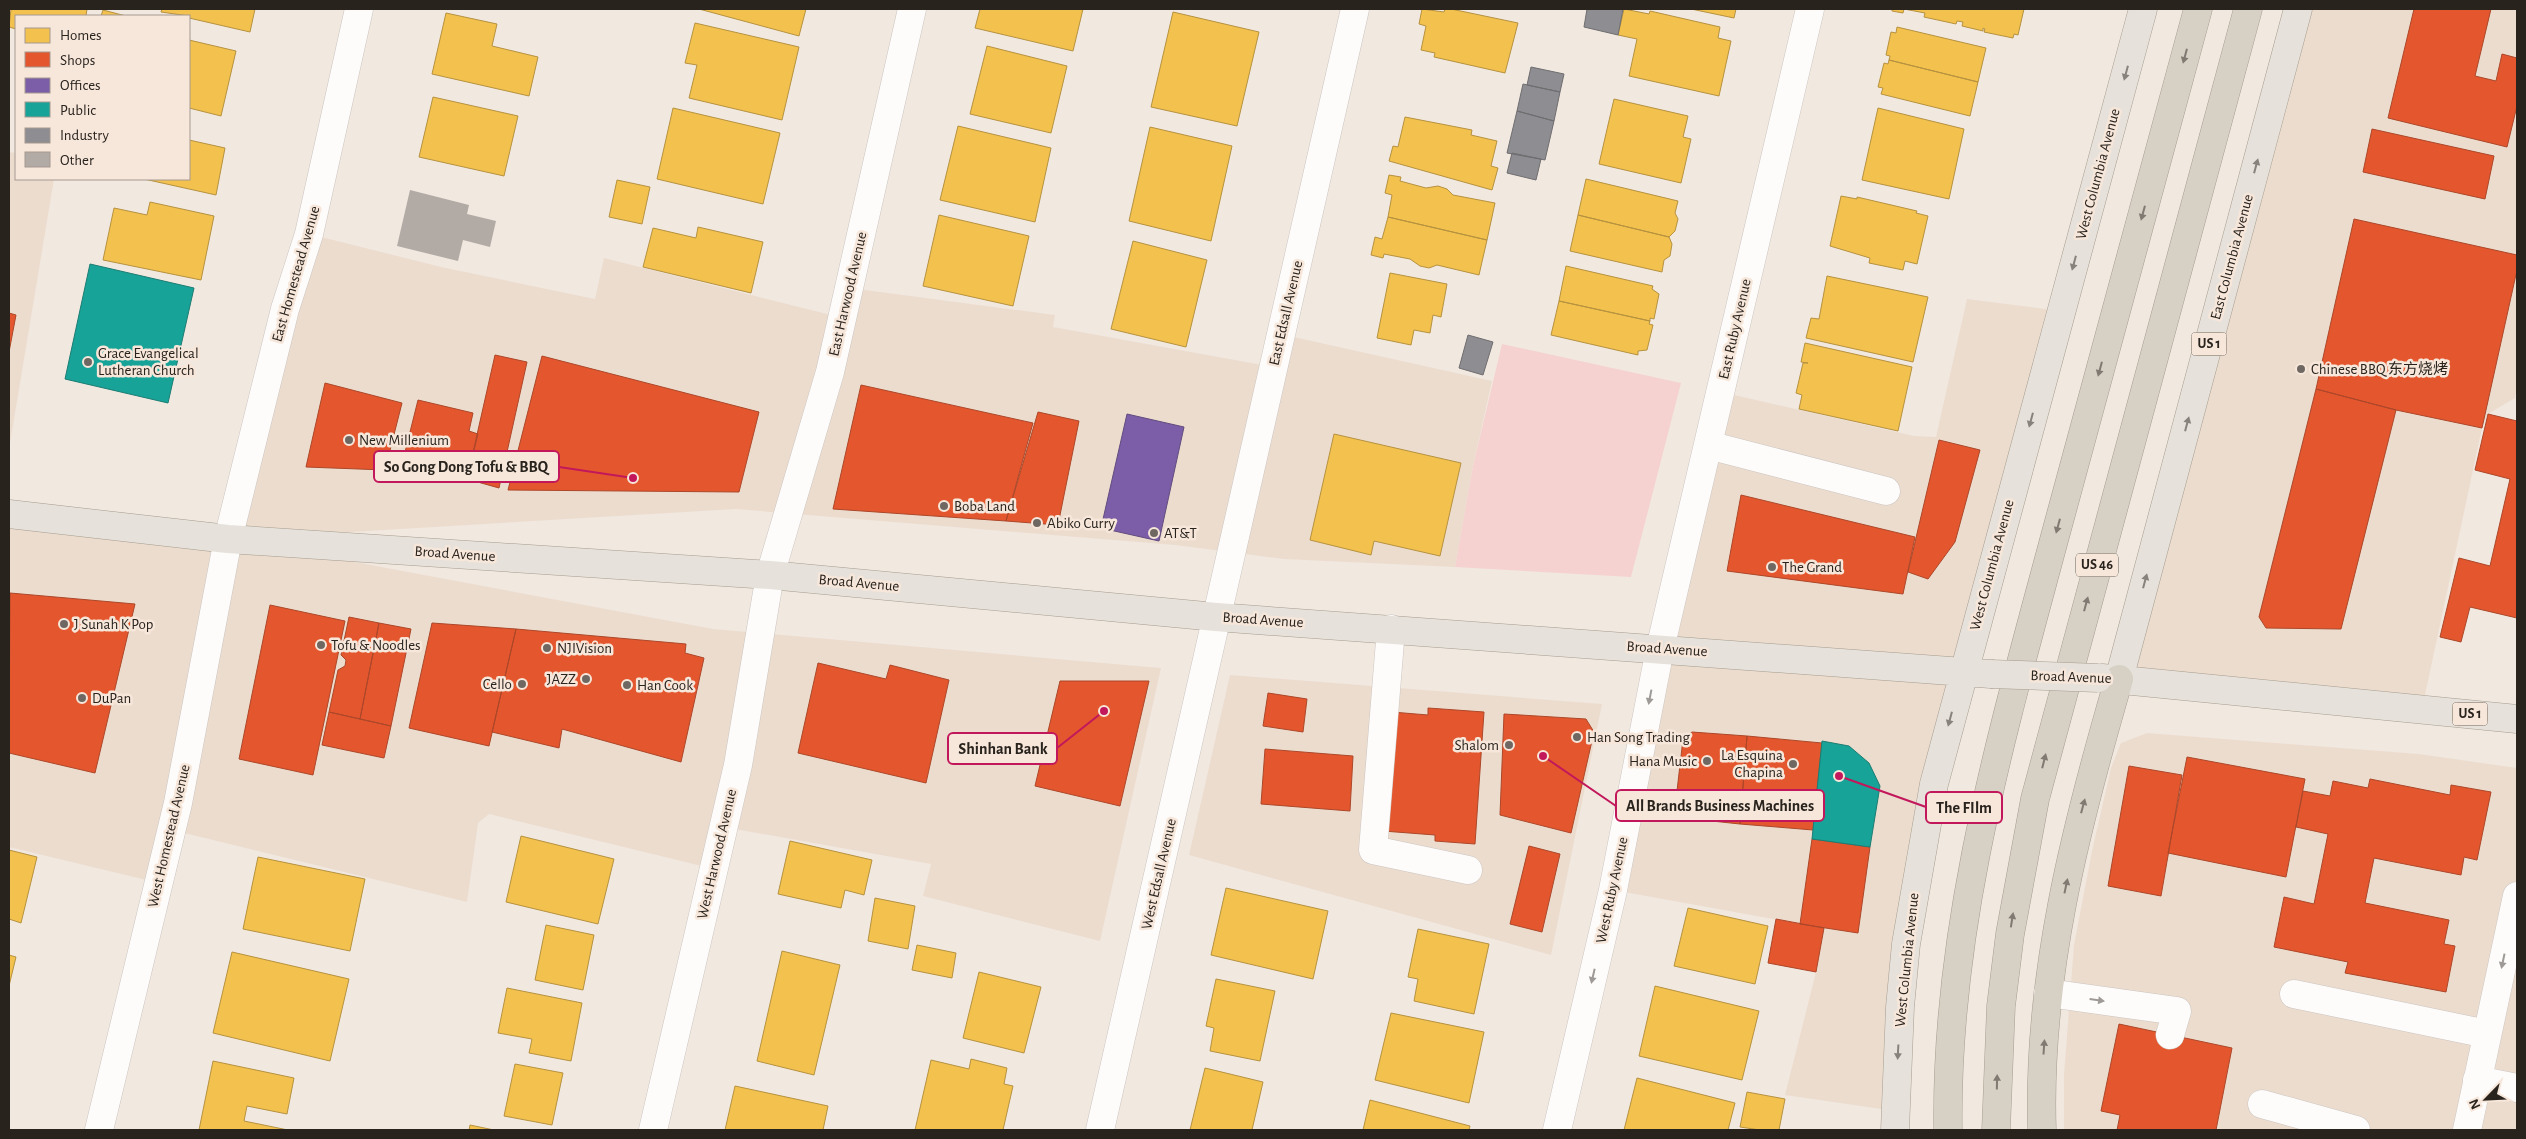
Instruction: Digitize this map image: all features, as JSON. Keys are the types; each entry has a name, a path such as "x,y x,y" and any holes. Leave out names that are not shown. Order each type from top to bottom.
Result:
{"highway":[{"path":"1948,1130 1956,980 1965,908 1985,804 2010,704 2198,9"},
{"name":"US 46","path":"1996,1130 2001,1006 2010,934 2035,799 2248,9"},
{"path":"2042,1130 2042,1071 2048,993 2064,893 2108,679"}],"main road":[{"name":"West Columbia Avenue","path":"1895,1130 1900,1007 1915,882 1934,784 2143,9"},
{"name":"East Columbia Avenue","path":"2108,679 2298,9"},
{"name":"Broad Avenue","path":"9,514 228,538 770,575 1216,617 1991,674 2108,679 2517,719"}],"street":[{"name":"East Homestead Avenue","path":"228,538 285,309 309,234 359,9"},
{"name":"East Harwood Avenue","path":"770,575 830,372 912,9"},
{"name":"East Edsall Avenue","path":"1216,617 1356,9"},
{"name":"East Ruby Avenue","path":"1660,649 1810,9"},
{"path":"1708,445 1886,491"},
{"name":"West Homestead Avenue","path":"99,1130 178,803 228,538"},
{"name":"West Harwood Avenue","path":"653,1130 738,765 770,575"},
{"name":"West Edsall Avenue","path":"1100,1130 1155,894 1216,617"},
{"path":"1391,629 1373,850 1468,870"},
{"name":"West Ruby Avenue","path":"1558,1130 1613,890 1660,649"},
{"path":"2467,1130 2517,896"},
{"path":"2048,993 2174,1023"},
{"path":"2294,994 2487,1034"},
{"path":"2477,1080 2517,1088"},
{"path":"2262,1104 2356,1130"}],"shaded area":[{"path":"2298,9 2517,9 2517,385 2515,398 2488,414 2482,428 2422,709 2119,679"},
{"path":"9,152 15,153 15,180 54,180 9,449"},
{"path":"309,234 441,267 595,299 604,258 843,318 850,288 1055,315 1053,327 1273,367 1280,334 1492,381 1473,466 1455,567 1284,559 1175,545 736,509 231,539 713,629 1161,668 1100,941 923,896 931,864 724,827 714,869 489,814 478,823 467,902 172,830 159,883 9,847 9,514 228,538"},
{"path":"1967,299 2061,311 1945,738 1895,1111 1785,1095 1816,972 1823,928 1613,890 1721,392 1914,436 1936,437"},
{"path":"1502,344 1681,383 1631,577 1455,567 1473,466"},
{"path":"1230,675 1602,704 1551,955 1189,855"},
{"path":"2147,733 2419,754 2517,768 2517,1130 2064,1130 2064,1075 2074,945 2092,851 2111,768 2121,743"}],"building: Homes":[{"path":"11,9 87,9 86,15 15,15 15,29 9,27"},
{"path":"162,9 255,9 250,32 190,18 190,15 161,12"},
{"path":"699,9 806,9 799,36"},
{"path":"980,9 1083,9 1073,51 975,28"},
{"path":"1422,9 1444,12 1445,9 1451,9 1518,23 1505,73 1434,57 1435,53 1421,50 1426,26 1419,24"},
{"path":"1624,9 1649,14 1650,11 1720,27 1718,38 1731,41 1719,96 1629,76 1637,39 1618,35"},
{"path":"1691,9 1736,9 1734,18"},
{"path":"1892,9 1904,9 1903,13 1892,11"},
{"path":"1904,9 2024,9 2018,35 2014,34 2013,38 1984,32 1985,29 1983,28 1983,31 1962,26 1963,22 1957,21 1956,24 1924,17 1925,13"},
{"path":"103,10 122,15 101,15"},
{"path":"1173,12 1259,32 1237,126 1151,107"},
{"path":"446,13 497,24 492,46 538,57 529,96 432,74"},
{"path":"695,23 799,47 782,120 689,98 697,65 685,63"},
{"path":"1897,27 1986,48 1978,82 1889,60 1890,56 1886,55 1891,32 1896,33"},
{"path":"190,40 236,51 221,116 190,108"},
{"path":"987,46 1067,66 1051,133 970,114"},
{"path":"1889,60 1978,82 1970,116 1881,94 1883,88 1878,87 1884,63 1888,64"},
{"path":"433,97 518,116 504,176 419,157"},
{"path":"1614,99 1688,116 1683,137 1691,139 1681,183 1599,164"},
{"path":"673,108 780,133 763,204 657,179"},
{"path":"1878,108 1964,129 1949,199 1862,180"},
{"path":"1405,117 1472,130 1471,135 1497,141 1491,166 1498,168 1492,190 1389,161 1393,146 1398,147"},
{"path":"958,126 1051,148 1035,222 940,200"},
{"path":"1150,127 1232,146 1211,241 1129,221"},
{"path":"190,140 225,148 216,195 148,180 190,180"},
{"path":"1389,175 1401,177 1400,181 1426,188 1438,186 1447,189 1453,195 1495,203 1487,240 1388,217 1392,195 1385,193"},
{"path":"1586,179 1678,201 1675,213 1678,219 1675,231 1669,237 1578,215"},
{"path":"617,180 650,187 642,224 609,217"},
{"path":"1841,196 1857,199 1857,197 1917,211 1916,213 1928,216 1917,264 1905,261 1903,270 1869,263 1870,258 1830,246"},
{"path":"150,202 214,216 201,280 103,260 114,208 147,215"},
{"path":"939,215 1029,236 1013,306 923,286"},
{"path":"1578,215 1669,237 1672,244 1670,256 1664,260 1662,272 1570,251"},
{"path":"1388,217 1487,240 1479,275 1437,265 1429,268 1420,266 1410,259 1384,254 1383,258 1371,255 1375,237 1382,239"},
{"path":"698,227 763,242 751,293 643,267 653,228 696,238"},
{"path":"1133,241 1207,260 1186,347 1111,329"},
{"path":"1566,266 1653,286 1652,289 1659,294 1654,319 1650,318 1650,321 1559,301"},
{"path":"1390,273 1447,284 1441,317 1433,315 1430,333 1414,330 1411,345 1377,338"},
{"path":"1827,276 1928,297 1913,362 1806,338 1811,318 1819,319"},
{"path":"1559,301 1650,321 1649,324 1653,325 1647,350 1638,351 1638,355 1551,335"},
{"path":"1805,343 1912,367 1898,431 1799,409 1802,395 1796,393 1803,363 1808,363 1801,362"},
{"path":"1334,434 1461,463 1440,556 1374,541 1371,555 1310,540"},
{"path":"521,836 614,859 598,924 506,902"},
{"path":"790,841 872,860 864,895 845,890 841,908 778,894"},
{"path":"9,850 37,857 21,923 9,919"},
{"path":"258,857 365,879 350,951 243,929"},
{"path":"1226,888 1328,911 1313,979 1211,955"},
{"path":"875,898 915,906 908,949 868,941"},
{"path":"1688,908 1768,926 1755,984 1674,966"},
{"path":"546,925 594,935 583,990 535,980"},
{"path":"1418,929 1489,944 1474,1014 1414,1001 1418,979 1408,977"},
{"path":"917,945 956,953 952,978 912,970"},
{"path":"782,951 840,965 814,1075 757,1061"},
{"path":"232,952 349,979 330,1061 213,1033"},
{"path":"9,955 16,957 9,986"},
{"path":"979,972 1041,987 1024,1053 963,1038"},
{"path":"1216,979 1275,991 1260,1061 1210,1051 1214,1028 1206,1026"},
{"path":"1655,986 1759,1011 1742,1080 1639,1056"},
{"path":"507,988 582,1003 571,1061 529,1053 532,1039 498,1033"},
{"path":"1391,1013 1484,1032 1469,1103 1375,1080"},
{"path":"971,1059 1007,1068 1004,1084 1013,1086 1003,1130 915,1130 931,1060 969,1069"},
{"path":"213,1061 294,1078 287,1114 247,1106 244,1121 288,1130 199,1130"},
{"path":"515,1064 563,1073 552,1125 504,1116"},
{"path":"1205,1068 1263,1082 1252,1130 1190,1130"},
{"path":"1637,1078 1735,1103 1728,1130 1624,1130"},
{"path":"735,1086 828,1106 823,1130 725,1130"},
{"path":"1747,1092 1785,1099 1779,1130 1740,1127"},
{"path":"1370,1100 1470,1126 1469,1130 1363,1130"},
{"path":"470,1125 494,1130 469,1130"}],"building: Shops":[{"path":"2414,9 2491,9 2475,76 2496,81 2502,54 2517,58 2517,106 2507,147 2388,118"},
{"path":"2372,129 2494,156 2485,199 2363,172"},
{"path":"2354,219 2517,255 2517,270 2482,428 2396,410 2316,389"},
{"path":"9,313 16,315 9,352"},
{"path":"495,355 527,362 499,488 467,479"},
{"path":"542,356 759,412 739,492 508,490"},
{"path":"325,383 402,403 385,470 306,467"},
{"path":"861,385 1033,423 1006,521 833,509"},
{"path":"2316,389 2396,410 2341,629 2266,628 2259,617"},
{"path":"418,400 473,413 469,431 478,434 467,479 402,464"},
{"path":"1038,412 1079,421 1058,525 1006,521"},
{"path":"2488,414 2517,421 2517,618 2470,607 2461,642 2440,637 2459,558 2490,566 2510,479 2475,470"},
{"path":"1939,440 1980,450 1955,542 1928,579 1908,572"},
{"path":"1741,495 1915,537 1903,594 1727,571"},
{"path":"10,593 135,604 95,773 9,753"},
{"path":"270,605 345,621 313,775 239,759"},
{"path":"349,617 379,623 360,719 329,712 338,670 345,666 346,660 341,655"},
{"path":"379,623 411,629 391,726 360,719"},
{"path":"432,623 516,629 489,746 409,728"},
{"path":"516,629 686,644 685,653 704,658 681,762 562,729 559,748 492,732"},
{"path":"818,663 886,679 890,665 949,680 926,783 798,753"},
{"path":"1060,681 1149,681 1120,806 1035,786"},
{"path":"1268,693 1307,699 1303,732 1263,726"},
{"path":"1428,708 1484,712 1475,844 1435,841 1435,835 1383,831 1392,712 1428,715"},
{"path":"329,712 391,726 384,758 322,745"},
{"path":"1504,714 1586,719 1594,732 1571,833 1500,815"},
{"path":"1692,732 1747,736 1740,824 1674,817 1683,739"},
{"path":"1747,736 1822,743 1813,830 1740,824"},
{"path":"1265,749 1353,756 1350,811 1261,804"},
{"path":"2187,757 2305,779 2286,877 2168,853"},
{"path":"2129,766 2182,775 2161,896 2108,886"},
{"path":"2370,779 2450,795 2451,785 2491,792 2477,860 2464,857 2461,875 2374,858 2365,903 2449,920 2444,944 2455,946 2446,992 2345,973 2348,962 2274,947 2284,897 2314,904 2328,834 2296,827 2303,791 2330,796 2333,781 2368,788"},
{"path":"1812,839 1870,847 1858,933 1800,924"},
{"path":"1529,846 1560,854 1542,932 1510,924"},
{"path":"1776,919 1824,928 1816,972 1768,963"},
{"path":"2119,1024 2232,1048 2216,1130 2117,1130 2120,1115 2101,1111"}],"building: Offices":[{"path":"1127,414 1184,427 1159,541 1101,528"}],"building: Public":[{"path":"90,264 194,288 168,403 65,379"},
{"path":"1822,741 1849,746 1869,763 1880,786 1870,847 1812,839"}],"building: Industry":[{"path":"1587,9 1623,9 1618,35 1584,27"},
{"path":"1531,67 1564,74 1560,92 1527,85"},
{"path":"1523,84 1560,92 1554,121 1517,111"},
{"path":"1517,111 1554,121 1545,160 1507,153"},
{"path":"1512,153 1541,159 1536,180 1507,173"},
{"path":"1468,335 1493,342 1483,375 1459,368"}],"building: Other":[{"path":"410,190 469,205 467,214 496,221 490,247 463,240 458,261 397,246"}],"place":[{"name":"Grace Evangelical Lutheran Church","path":"88,362"},
{"name":"Chinese BBQ 东方烧烤","path":"2301,369"},
{"name":"New Millenium","path":"349,440"},
{"name":"So Gong Dong Tofu & BBQ","path":"633,478"},
{"name":"Boba Land","path":"944,506"},
{"name":"Abiko Curry","path":"1037,523"},
{"name":"AT&T","path":"1154,533"},
{"name":"The Grand","path":"1772,567"},
{"name":"J Sunah K Pop","path":"64,624"},
{"name":"Tofu & Noodles","path":"321,645"},
{"name":"NJIVision","path":"547,648"},
{"name":"JAZZ","path":"586,679"},
{"name":"Cello","path":"522,684"},
{"name":"Han Cook","path":"627,685"},
{"name":"DuPan","path":"82,698"},
{"name":"Shinhan Bank","path":"1104,711"},
{"name":"Han Song Trading","path":"1577,737"},
{"name":"Shalom","path":"1509,745"},
{"name":"All Brands Business Machines","path":"1543,756"},
{"name":"Hana Music","path":"1707,761"},
{"name":"La Esquina Chapina","path":"1793,764"},
{"name":"The FIlm","path":"1839,776"}]}
